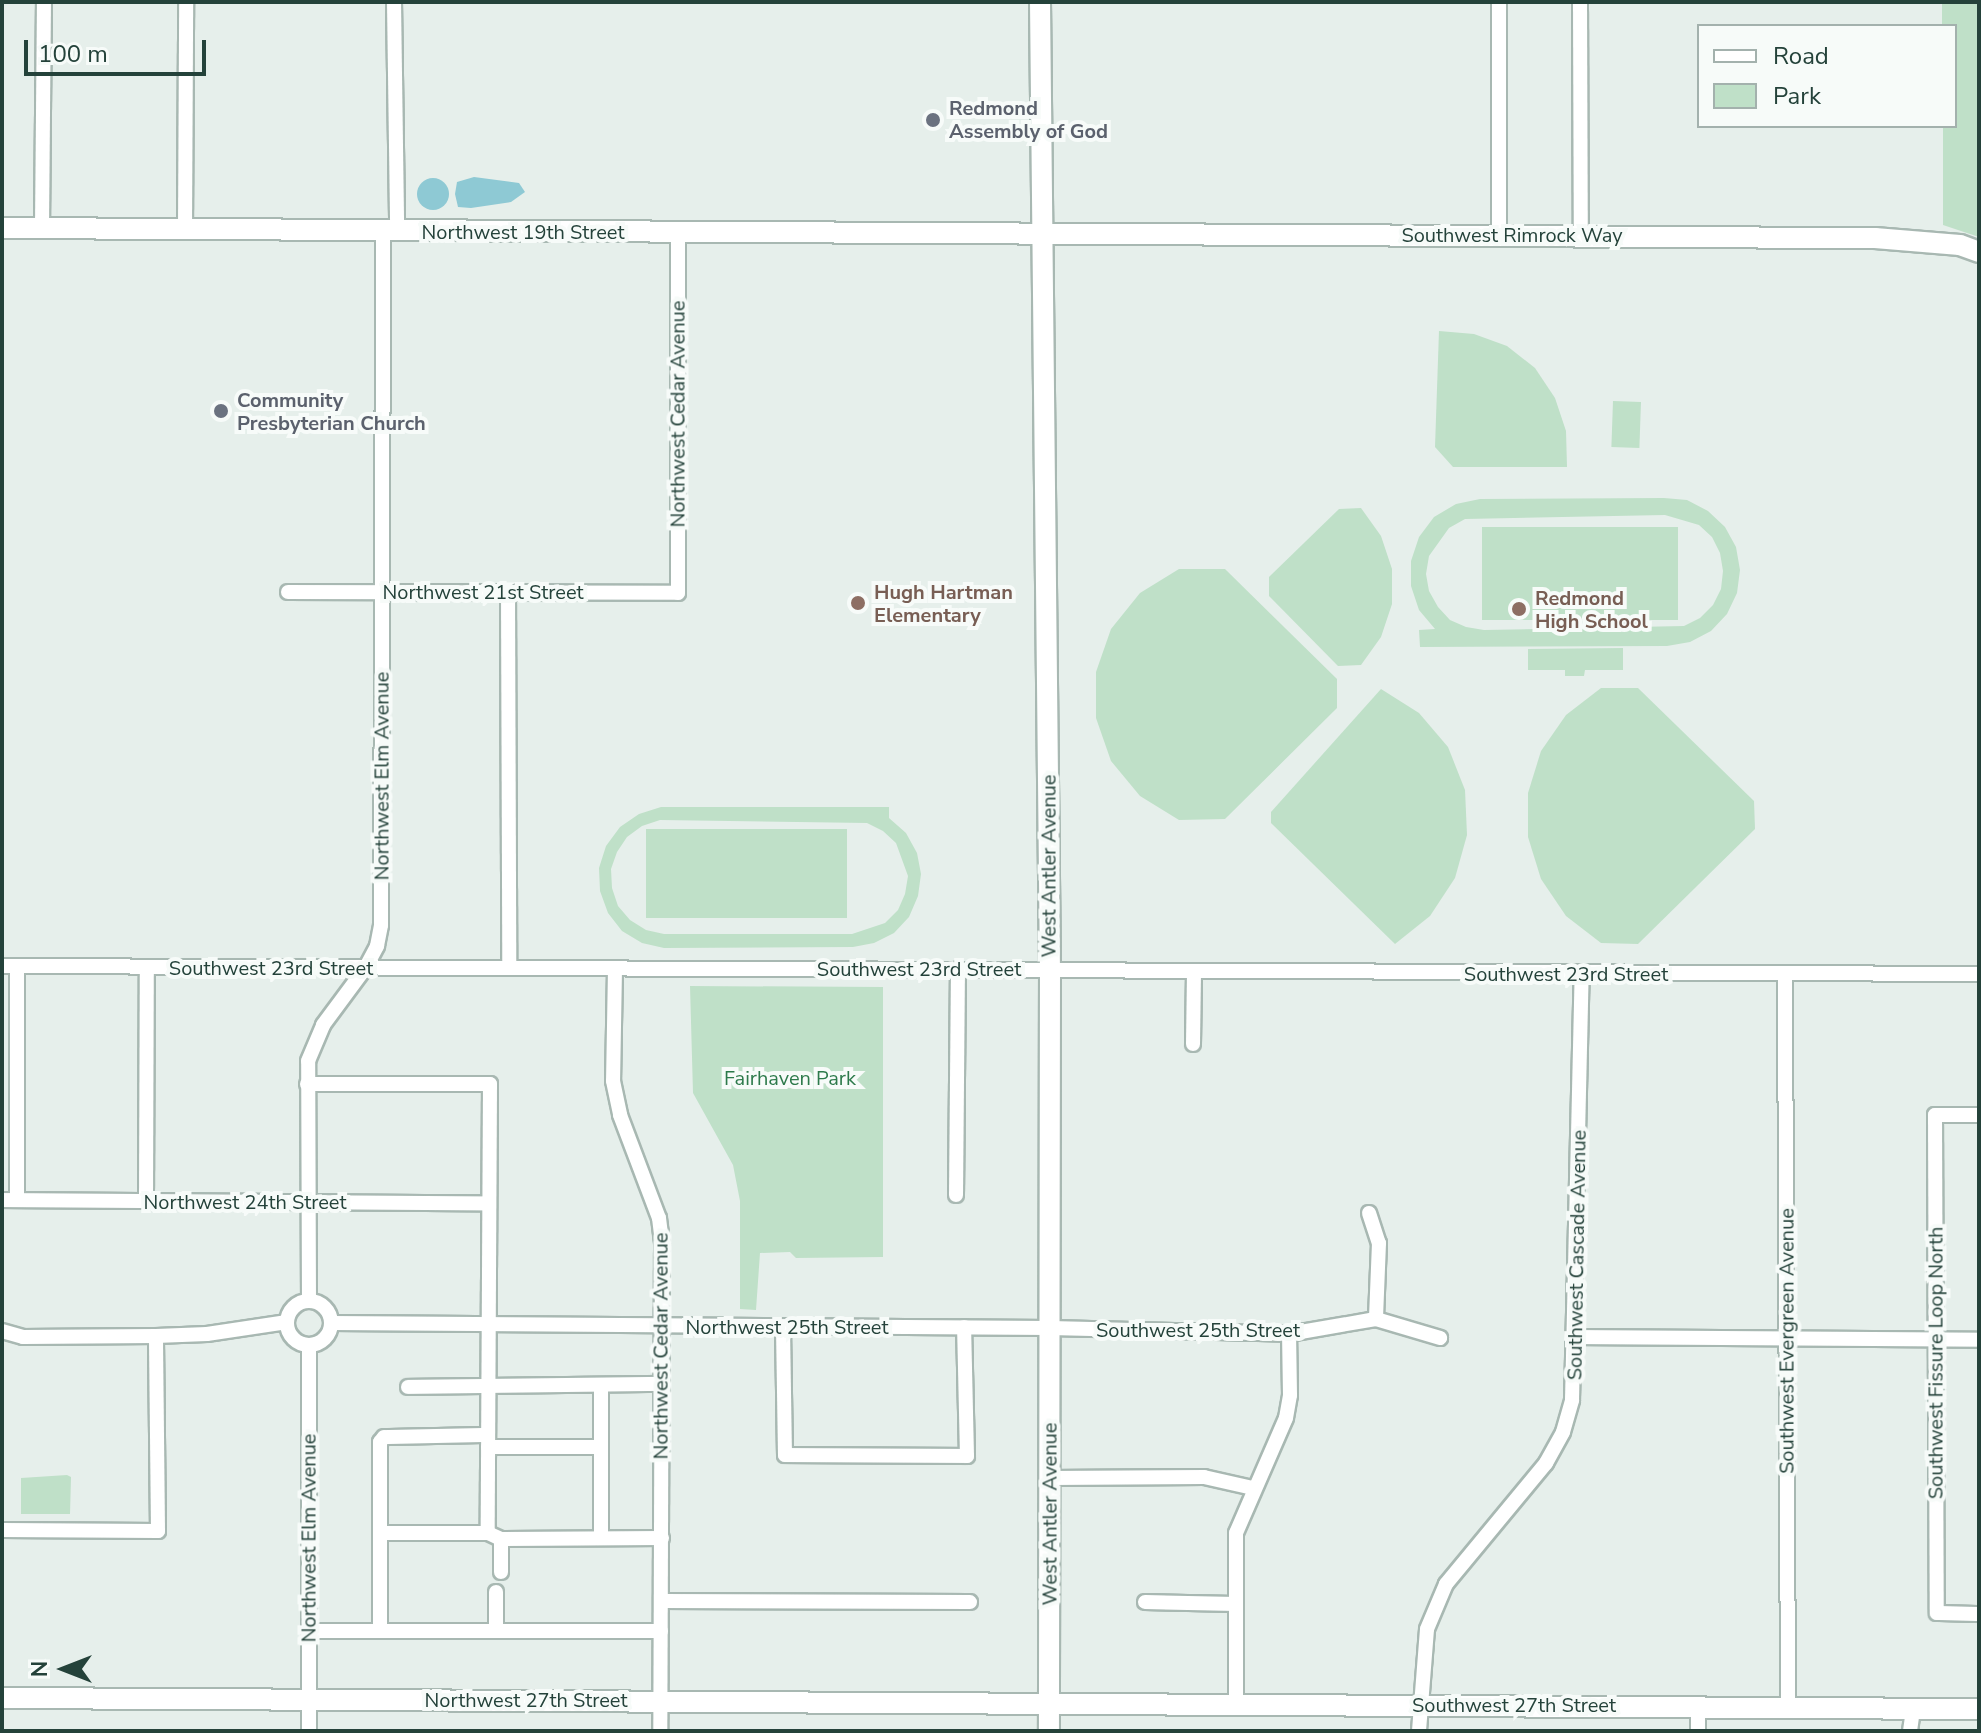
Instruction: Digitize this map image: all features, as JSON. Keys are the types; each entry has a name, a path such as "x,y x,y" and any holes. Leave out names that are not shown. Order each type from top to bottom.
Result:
{"street":[{"path":"42,228 44,2"},
{"path":"185,227 186,2"},
{"name":"Northwest Elm Avenue","path":"309,1301 307,1084 314,1042 366,967 377,946 381,925 383,592 394,2"},
{"name":"West Antler Avenue","path":"1040,2 1050,969 1049,1731"},
{"path":"1499,2 1499,235"},
{"path":"1580,2 1581,235"},
{"name":"Northwest 19th Street","path":"2,228 1044,235"},
{"name":"Northwest Cedar Avenue","path":"678,234 678,593"},
{"name":"Southwest Rimrock Way","path":"1044,235 1875,238 1960,245 1979,252"},
{"name":"Northwest 21st Street","path":"288,592 678,593"},
{"path":"508,593 509,968"},
{"path":"10,966 10,1200"},
{"name":"Southwest 23rd Street","path":"10,966 1979,974"},
{"path":"146,1201 147,968"},
{"name":"Northwest Cedar Avenue","path":"615,969 613,1081 620,1115 659,1218 662,1327 660,1731"},
{"path":"956,1195 958,969"},
{"path":"1193,1044 1194,971"},
{"name":"Southwest Cascade Avenue","path":"1419,1731 1427,1629 1446,1584 1546,1463 1563,1432 1572,1400 1577,1337 1582,974"},
{"name":"Southwest Evergreen Avenue","path":"1785,975 1788,1707"},
{"path":"307,1084 490,1084 488,1441 494,1536 501,1572"},
{"name":"Southwest Fissure Loop North","path":"1979,1115 1935,1115 1937,1613 1979,1614"},
{"name":"Northwest 24th Street","path":"10,1200 489,1203"},
{"path":"1369,1213 1379,1243 1376,1319"},
{"path":"309,1301 322,1305 332,1323 327,1337 309,1346 291,1336 287,1322 296,1305 309,1301"},
{"name":"Southwest 25th Street","path":"1050,1328 1289,1334 1376,1319 1440,1338"},
{"path":"2,1331 23,1337 156,1336 207,1334 287,1322"},
{"name":"Northwest 25th Street","path":"332,1323 1050,1328"},
{"path":"783,1328 785,1455 967,1456 964,1327"},
{"path":"1236,1704 1236,1533 1286,1418 1290,1395 1289,1334"},
{"path":"2,1530 158,1531 156,1336"},
{"path":"1577,1337 1979,1340"},
{"name":"Northwest Elm Avenue","path":"309,1346 309,1731"},
{"path":"408,1387 662,1384"},
{"path":"601,1385 601,1538"},
{"path":"380,1631 380,1442 384,1437 601,1447"},
{"path":"1050,1478 1204,1477 1253,1488"},
{"path":"380,1533 662,1538"},
{"path":"496,1592 496,1631"},
{"path":"662,1601 970,1602"},
{"path":"1145,1602 1236,1604"},
{"path":"309,1631 661,1631"},
{"name":"Northwest 27th Street","path":"2,1698 1049,1703"},
{"name":"Southwest 27th Street","path":"1049,1703 1979,1709"},
{"path":"1698,1706 1698,1731"},
{"path":"1910,1731 1913,1709"}],"green space":[{"path":"1942,2 1979,2 1979,237 1943,225 1943,128 1957,128 1957,24 1942,24"},
{"path":"1439,331 1474,334 1507,346 1535,368 1555,398 1566,431 1567,467 1453,467 1435,447"},
{"path":"1613,401 1641,402 1639,448 1611,447"},
{"path":"1480,499 1687,500 1708,511 1725,527 1736,547 1740,570 1737,593 1727,614 1711,631 1690,642 1667,646 1420,647 1419,630 1435,629 1419,610 1411,586 1411,561 1419,537 1434,517 1456,504","holes":["1665,515 1699,525 1712,537 1720,553 1723,571 1721,589 1713,605 1700,618 1684,626 1484,630 1450,620 1429,591 1426,574 1429,556 1449,528 1465,519"]},
{"path":"1361,508 1381,536 1392,569 1392,604 1381,637 1361,665 1338,666 1269,596 1269,577 1339,509"},
{"path":"1482,527 1678,527 1678,620 1482,620"},
{"path":"1179,569 1225,569 1337,679 1337,708 1225,819 1179,820 1140,796 1111,761 1096,718 1096,672 1111,629 1140,593"},
{"path":"1623,648 1623,670 1585,670 1584,676 1565,676 1565,670 1528,670 1528,649"},
{"path":"1601,688 1638,688 1754,801 1755,829 1638,944 1601,943 1566,916 1541,879 1528,837 1528,793 1541,751 1566,715"},
{"path":"1381,689 1419,713 1448,747 1465,790 1467,835 1455,878 1430,916 1395,944 1271,823 1271,812"},
{"path":"661,807 889,807 889,818 906,833 917,853 921,874 918,896 909,917 894,933 874,943 853,947 664,948 642,943 622,931 608,913 600,891 599,868 606,846 620,827 639,814","holes":["660,820 867,823 883,831 896,843 908,876 898,910 885,923 852,934 664,934 646,930 630,920 618,906 612,888 611,869 627,837 642,826"]},
{"path":"646,829 847,829 847,918 646,918"},
{"name":"Fairhaven Park","path":"690,986 883,987 883,1257 796,1258 790,1252 760,1253 756,1310 740,1309 740,1201 733,1165 693,1093"},
{"path":"71,1477 70,1514 21,1514 21,1478"}],"water":[{"path":"474,177 519,183 525,192 511,202 458,207 455,194 457,182"},
{"path":"433,178 444,183 449,194 444,205 433,210 422,205 417,194 422,183"}],"place":[{"name":"Redmond Assembly of God","path":"933,120"},
{"name":"Community Presbyterian Church","path":"221,411"},
{"name":"Hugh Hartman Elementary","path":"858,603"},
{"name":"Redmond High School","path":"1519,609"}]}
